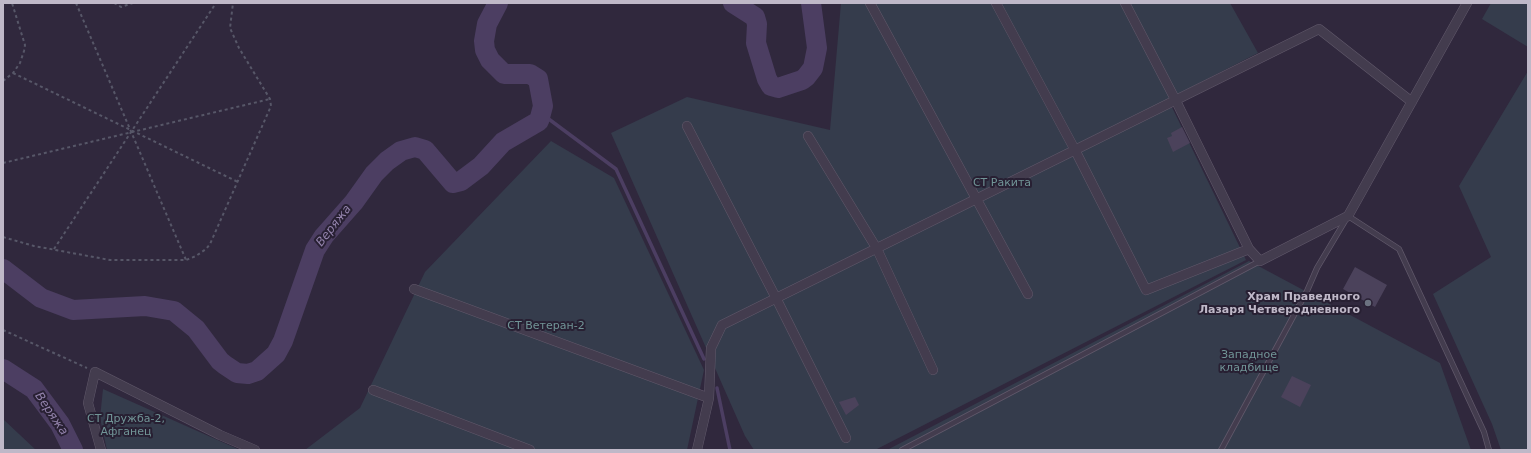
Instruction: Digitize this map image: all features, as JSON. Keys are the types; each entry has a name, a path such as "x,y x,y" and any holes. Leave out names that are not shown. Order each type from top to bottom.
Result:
{"street":[{"path":"870,3 1028,294"},
{"path":"996,3 1075,150 1146,290 1249,249"},
{"path":"1125,3 1176,101 1249,249 1260,261 1348,216 1467,3"},
{"path":"698,450 709,398 711,348 722,325 1176,101 1319,28 1412,102"},
{"path":"687,126 846,438"},
{"path":"808,136 877,249 933,370"},
{"path":"414,289 709,398"},
{"path":"101,450 88,403 95,372 220,435 255,450"},
{"path":"373,390 530,450"}],"lane":[{"path":"1220,449 1307,291 1317,268 1348,216 1399,249 1484,432 1489,450"},
{"path":"902,450 1260,261"}],"path":[{"path":"3,81 20,63 24,45 12,3"},
{"path":"76,3 186,260"},
{"path":"114,3 121,7 133,3"},
{"path":"54,250 216,3"},
{"path":"3,237 54,250 110,260 186,260 202,252 210,244 270,106 270,99 239,48 230,28 233,3"},
{"path":"12,73 238,182"},
{"path":"3,163 270,99"},
{"path":"3,330 95,372"}],"green space":[{"name":"СТ Ракита","path":"841,3 1230,3 1258,53 1168,99 1246,260 875,450 754,450 745,436 611,133 687,97 830,130"},
{"path":"1491,3 1528,3 1528,47 1482,19"},
{"path":"1528,71 1528,450 1501,450 1492,424 1433,294 1491,257 1459,186"},
{"name":"СТ Ветеран-2","path":"551,141 614,178 704,370 687,450 305,450 360,408 425,272"},
{"name":"Западное кладбище","path":"1249,261 1440,363 1471,450 887,450"},
{"name":"СТ Дружба-2, Афганец","path":"103,389 240,450 107,450 100,418"},
{"path":"3,419 36,450 3,450"}],"building":[{"path":"1182,127 1190,143 1173,152 1167,138 1172,136 1171,133"},
{"path":"1355,267 1387,285 1375,307 1343,289"},
{"path":"1292,376 1311,385 1300,407 1281,397"},
{"path":"855,397 859,405 846,415 839,402"}],"waterway":[{"name":"Веряжа","path":"3,269 41,298 73,310 145,306 174,311 196,329 220,361 225,365 237,373 248,374 257,371 276,354 283,341 315,250 324,236 354,202 374,174 387,161 401,151 415,147 425,150 453,183 461,181 481,166 503,142 539,121 543,106 538,79 530,74 504,74 490,60 485,50 484,41 487,24 498,3"},
{"name":"Веряжа","path":"733,3 755,17 757,24 756,43 767,79 771,86 778,88 802,80 813,68 817,48 811,3"},
{"path":"542,114 616,169 704,359"},
{"name":"Веряжа","path":"3,369 34,389 60,424 73,450"},
{"path":"717,388 730,450"}],"place":[{"name":"Храм Праведного Лазаря Четверодневного","path":"1368,303"}]}
